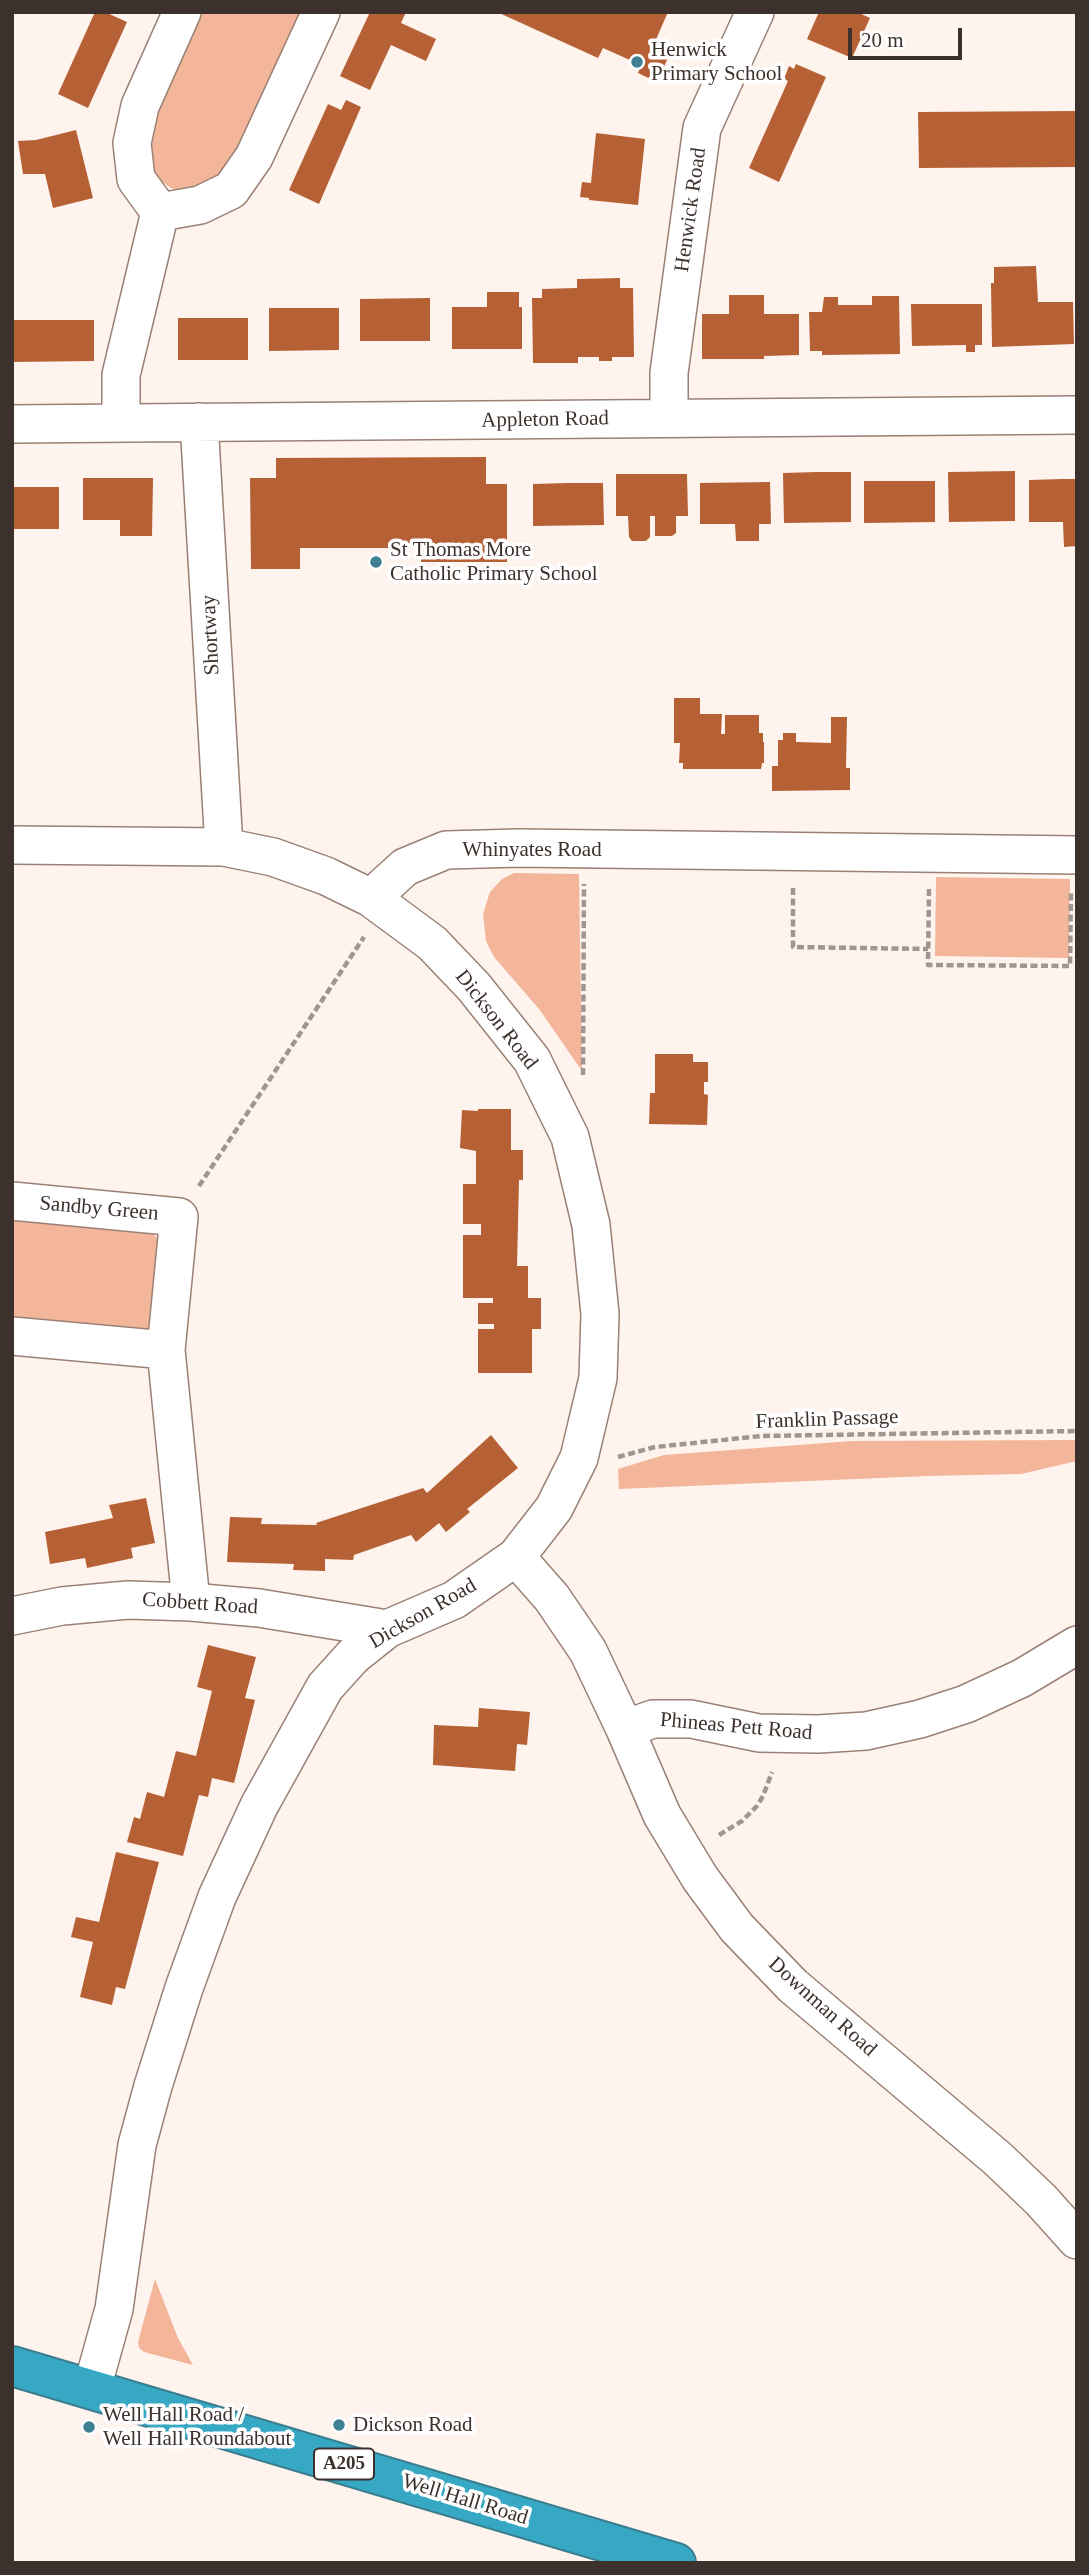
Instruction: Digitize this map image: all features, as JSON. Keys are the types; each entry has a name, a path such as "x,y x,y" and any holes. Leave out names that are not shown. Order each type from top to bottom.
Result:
{"highway":[{"name":"Well Hall Road","path":"12,2366 676,2563"}],"street":[{"path":"121,423 121,375 160,212 136,179 132,143 140,106 182,12"},
{"path":"160,212 200,205 231,190 254,157 321,12"},
{"name":"Henwick Road","path":"669,418 669,373 702,128 755,12"},
{"name":"Appleton Road","path":"12,424 1077,415"},
{"name":"Shortway","path":"199,422 224,848"},
{"path":"12,845 224,848 273,857 326,876 378,903"},
{"name":"Whinyates Road","path":"378,903 405,867 446,850 1074,855"},
{"name":"Dickson Road","path":"92,2388 114,2309 127,2208 143,2122 184,1988 217,1897 258,1805 325,1687 352,1656 387,1629 454,1600 516,1557 554,1508 579,1458 598,1378 600,1314 591,1225 570,1137 531,1060 474,987 432,943 378,903"},
{"name":"Sandby Green","path":"12,1201 178,1217 166,1350 191,1602"},
{"path":"12,1336 166,1350"},
{"path":"516,1557 552,1598 588,1651 625,1729"},
{"name":"Cobbett Road","path":"12,1616 62,1606 128,1600 191,1602 259,1608 387,1629"},
{"name":"Phineas Pett Road","path":"625,1729 653,1719 678,1719 759,1732 866,1731 920,1720 966,1704 1022,1678 1077,1645"},
{"name":"Downman Road","path":"625,1729 662,1815 685,1854 737,1928 793,1986 998,2159 1041,2200 1077,2240"}],"path":[{"path":"554,1106 582,1080 584,849"},
{"path":"794,851 793,947 928,949"},
{"path":"929,853 928,965 1070,966 1074,855"},
{"path":"178,1217 378,903"},
{"name":"Franklin Passage","path":"579,1458 615,1458 655,1447 761,1436 1077,1431"},
{"path":"685,1854 742,1821 757,1806 771,1776 778,1733"}],"shaded area":[{"path":"198,12 306,12 246,143 221,176 188,192 171,188 156,177 149,159 153,113"},
{"path":"514,873 579,874 582,1071 539,1009 494,957 486,941 483,914 490,892 502,879"},
{"path":"936,877 1070,879 1069,958 935,956"},
{"path":"12,1213 151,1231 162,1244 153,1327 140,1334 12,1326"},
{"path":"1077,1440 1077,1461 1021,1474 619,1489 618,1469 664,1455 852,1441"},
{"path":"155,2279 178,2338 193,2365 144,2352 139,2348 138,2342"}],"building":[{"path":"95,12 105,12 127,22 88,108 58,94"},
{"path":"370,12 406,12 401,23 436,39 426,61 391,45 370,90 340,76"},
{"path":"497,12 668,12 654,44 671,51 657,82 638,73 641,65 603,48 598,58"},
{"path":"819,12 857,12 870,18 852,58 807,39"},
{"path":"796,64 826,77 779,182 749,168 788,81 784,79 789,66 794,69"},
{"path":"346,100 361,107 319,204 289,190 328,104 341,110"},
{"path":"1077,111 1077,167 919,168 918,112"},
{"path":"76,130 93,198 53,208 45,174 23,174 18,141 36,140"},
{"path":"596,133 645,139 638,205 580,197 582,182 591,183"},
{"path":"1036,266 1038,302 1073,302 1074,344 992,347 991,283 994,283 994,267"},
{"path":"620,278 620,288 633,288 634,357 612,357 612,361 599,361 599,357 578,357 578,363 533,363 532,298 542,298 542,289 577,288 577,279"},
{"path":"487,292 519,292 519,307 522,307 522,349 452,349 452,307 487,307"},
{"path":"729,295 764,295 764,314 799,314 799,355 764,356 764,359 702,359 702,314 729,314"},
{"path":"872,296 899,296 900,354 822,355 822,351 810,351 809,312 822,312 824,297 838,297 838,305 872,305"},
{"path":"430,298 430,341 360,341 360,299"},
{"path":"911,304 982,304 982,345 975,345 975,352 966,352 966,345 912,346"},
{"path":"269,308 339,308 339,350 269,351"},
{"path":"178,318 248,318 248,360 178,360"},
{"path":"12,320 94,320 94,361 12,362"},
{"path":"486,457 486,484 507,484 507,562 421,562 421,548 300,548 300,569 251,569 250,478 276,478 276,458"},
{"path":"1015,471 1015,521 949,522 948,472"},
{"path":"851,472 851,522 784,523 783,473"},
{"path":"616,474 687,474 688,516 676,516 676,533 672,536 655,536 655,516 650,516 650,537 646,541 632,541 629,537 628,516 616,516"},
{"path":"83,478 153,478 152,536 120,536 120,520 83,520"},
{"path":"1077,479 1077,546 1064,547 1063,522 1029,522 1029,480"},
{"path":"864,481 935,481 935,522 864,523"},
{"path":"770,482 771,524 759,524 759,541 736,541 735,524 700,524 700,483"},
{"path":"603,483 604,525 533,526 533,484"},
{"path":"12,487 59,487 59,529 12,529"},
{"path":"674,698 700,698 700,714 722,714 721,734 725,734 725,715 759,715 759,733 763,733 764,742 764,763 761,769 683,769 683,763 679,763 680,743 674,743"},
{"path":"831,717 847,717 846,768 850,768 850,790 772,791 772,766 778,766 778,740 783,740 783,733 796,733 796,742 831,743"},
{"path":"655,1054 693,1054 693,1062 708,1062 708,1082 704,1082 704,1094 708,1095 707,1125 649,1124 650,1093 655,1093"},
{"path":"511,1109 511,1150 523,1150 523,1180 519,1180 517,1266 528,1266 528,1298 541,1298 541,1329 532,1329 532,1373 478,1373 478,1329 494,1329 494,1324 478,1324 478,1303 493,1303 493,1298 463,1298 463,1235 481,1235 481,1224 463,1224 463,1184 476,1184 476,1151 460,1148 462,1110"},
{"path":"491,1435 518,1468 467,1509 470,1512 446,1532 439,1523 416,1542 411,1535 354,1555 353,1560 325,1559 325,1571 293,1570 294,1564 227,1562 230,1517 262,1518 261,1524 317,1525 316,1523 423,1488 427,1493"},
{"path":"146,1498 155,1543 131,1548 133,1558 87,1568 85,1558 50,1564 45,1532 113,1518 109,1505"},
{"path":"208,1645 256,1657 245,1698 255,1700 234,1783 212,1778 208,1797 199,1795 183,1856 127,1842 134,1817 140,1819 147,1792 164,1797 176,1751 196,1756 212,1691 197,1687"},
{"path":"479,1708 530,1712 527,1745 517,1744 515,1771 433,1765 434,1725 478,1727"},
{"path":"116,1852 159,1862 125,1989 116,1987 112,2005 80,1997 93,1942 71,1937 76,1917 99,1922"}],"place":[{"name":"Henwick Primary School","path":"637,62"},
{"name":"St Thomas More Catholic Primary School","path":"376,562"},
{"name":"Dickson Road","path":"339,2425"},
{"name":"Well Hall Road / Well Hall Roundabout","path":"89,2427"}]}
